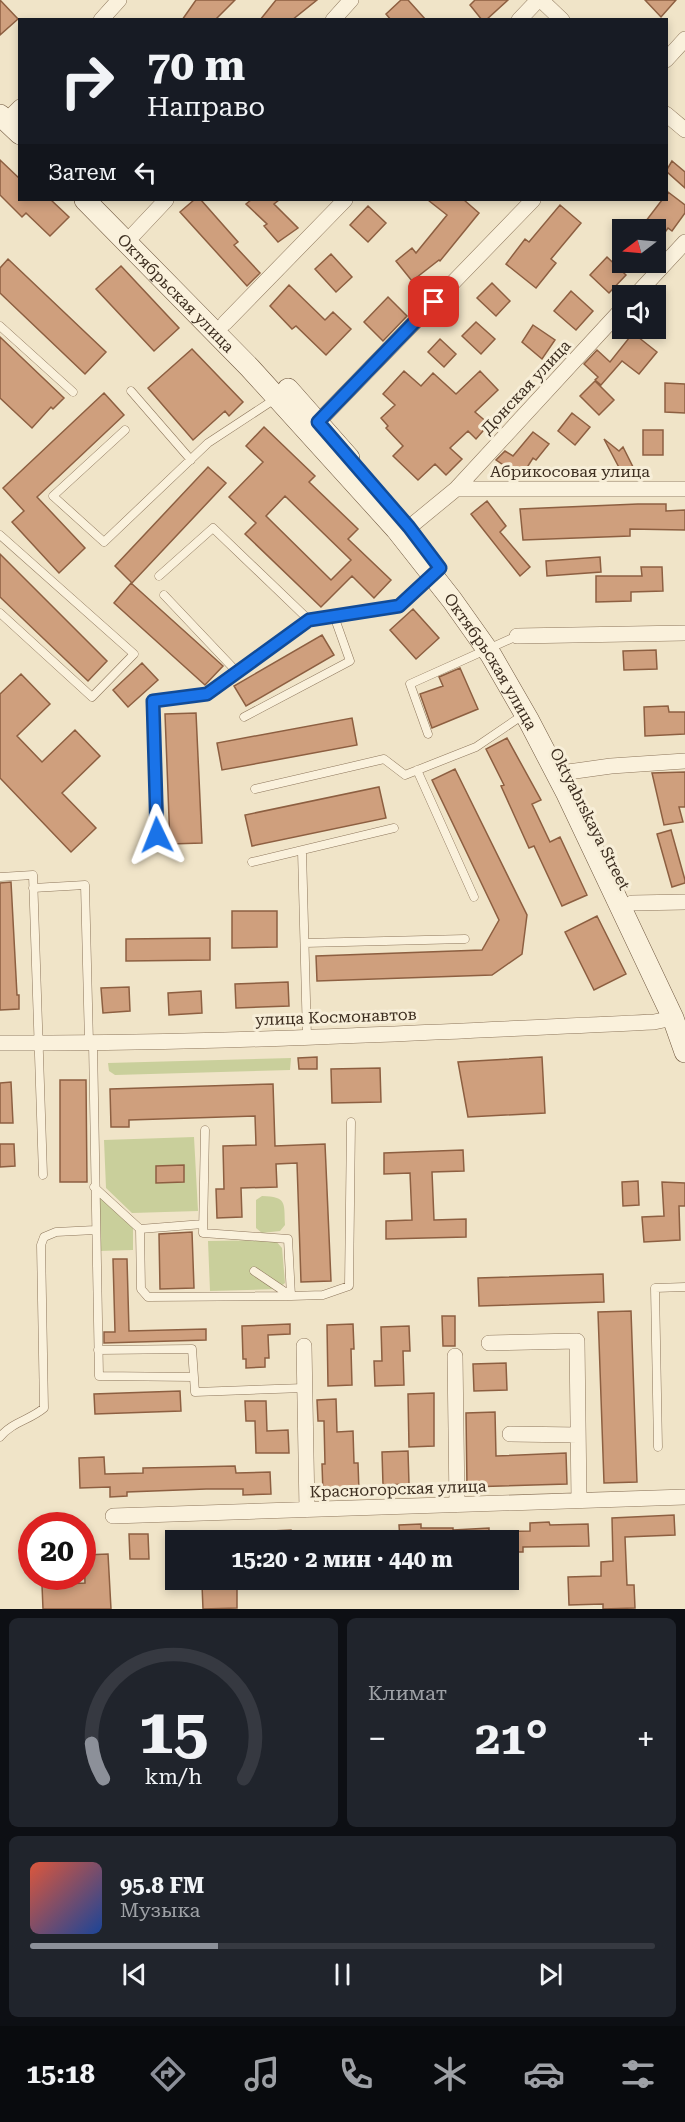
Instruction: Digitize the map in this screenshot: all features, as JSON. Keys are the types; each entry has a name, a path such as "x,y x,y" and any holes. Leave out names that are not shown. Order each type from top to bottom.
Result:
{"main road":[{"name":"Октябрьская улица","path":"86,201 242,360 404,531"},
{"name":"Oktyabrskaya Street","path":"100,201 225,323 318,422 436,572 492,635 492,647 528,711 568,772 632,903 679,1017"},
{"name":"Октябрьская улица","path":"528,711 679,1017 685,1052"}],"street":[{"path":"103,18 119,0"},
{"path":"335,18 351,0"},
{"path":"521,18 540,0 560,18"},
{"path":"668,58 685,39"},
{"path":"668,116 685,130"},
{"path":"134,234 165,201"},
{"path":"225,323 344,201"},
{"path":"318,422 532,201"},
{"path":"645,285 685,242"},
{"name":"Донская улица","path":"404,531 456,489 612,320"},
{"name":"Абрикосовая улица","path":"456,489 685,489"},
{"path":"517,636 685,633"},
{"path":"568,772 610,766 685,761"},
{"path":"632,903 685,902"},
{"name":"улица Космонавтов","path":"0,1043 307,1037 654,1022 679,1017"},
{"path":"489,1343 577,1341 579,1500"},
{"path":"304,1347 307,1510"},
{"path":"455,1356 457,1505"},
{"path":"510,1434 578,1435"},
{"name":"Красногорская улица","path":"113,1516 685,1497"}],"lane":[{"path":"0,326 73,392"},
{"path":"132,391 191,460"},
{"path":"125,430 54,496 104,542 208,444 277,398"},
{"path":"159,576 213,528 309,620"},
{"path":"0,536 134,654 92,697 0,613"},
{"path":"157,835 153,701 207,694 309,620 399,606 436,572"},
{"path":"164,595 237,672"},
{"path":"244,717 350,661 334,616"},
{"path":"428,734 410,684 517,636"},
{"path":"255,789 384,759 405,775 476,747 528,711"},
{"path":"417,770 474,897"},
{"path":"252,862 394,828"},
{"path":"302,851 307,1037"},
{"path":"0,877 33,875 43,1175"},
{"path":"33,888 86,885 99,1376 194,1377"},
{"path":"305,943 465,939"},
{"path":"94,1186 140,1229 141,1288 148,1297 323,1294 350,1286 351,1122"},
{"path":"205,1130 203,1233 288,1239 291,1296"},
{"path":"140,1229 203,1224"},
{"path":"0,1437 15,1424 44,1407 41,1245 44,1237 56,1232 95,1230"},
{"path":"254,1271 291,1296"},
{"path":"658,1447 655,1288 685,1287"},
{"path":"98,1350 192,1349 195,1392 304,1388"}],"green space":[{"path":"291,1058 290,1070 115,1075 109,1071 108,1063"},
{"path":"194,1137 198,1211 132,1213 106,1188 104,1140","holes":["183,1165 184,1182 157,1183 156,1166"]},
{"path":"99,1195 133,1228 133,1250 99,1251"},
{"path":"262,1196 276,1198 282,1202 285,1225 280,1231 262,1233 256,1228 256,1200"},
{"path":"275,1240 282,1248 285,1283 277,1289 210,1291 208,1241"}],"building":[{"path":"0,0 18,19 0,35"},
{"path":"196,0 235,0 217,18 183,18"},
{"path":"276,0 317,0 294,18 262,18"},
{"path":"401,0 408,0 424,18 389,18 386,14"},
{"path":"475,0 508,0 488,18 480,18 470,5"},
{"path":"645,0 676,0 661,17"},
{"path":"0,160 18,177 18,201 52,201 69,217 50,236 26,213 22,217 0,195"},
{"path":"672,161 685,172 685,188 668,173"},
{"path":"668,192 685,205 685,213 672,231 668,228 666,231 666,219 647,219 661,201 668,201"},
{"path":"193,201 202,201 238,242 234,245 260,273 247,286 180,212"},
{"path":"250,201 278,201 274,204 298,228 278,242 264,226 267,224 246,204"},
{"path":"429,201 465,201 479,213 440,261 412,281 396,261 412,248 416,253 447,215"},
{"path":"560,205 581,223 551,259 556,263 536,288 506,264 525,239 529,242"},
{"path":"368,206 386,223 368,242 350,225"},
{"path":"331,254 352,277 336,292 315,269"},
{"path":"607,257 612,262 612,273 626,275 617,285 612,285 609,293 590,275"},
{"path":"8,259 106,352 85,374 0,293 0,268"},
{"path":"121,266 179,328 154,351 96,289"},
{"path":"492,283 510,301 496,316 477,298"},
{"path":"289,285 325,320 333,312 351,329 326,355 296,326 292,329 270,306"},
{"path":"571,291 593,311 576,330 554,311"},
{"path":"388,297 407,316 383,341 364,322"},
{"path":"476,322 495,339 481,354 462,336"},
{"path":"533,325 555,340 542,359 522,342"},
{"path":"0,337 64,398 53,409 51,407 32,428 0,398"},
{"path":"440,339 456,354 444,367 428,352"},
{"path":"628,339 641,339 657,352 639,374 622,361 601,385 595,380 598,377 584,364 597,350 610,362"},
{"path":"192,349 243,402 229,416 225,411 193,440 148,388"},
{"path":"404,371 421,386 433,373 456,394 480,371 498,390 475,412 489,424 476,439 468,431 450,448 462,459 446,475 435,464 418,480 393,456 403,446 386,428 388,426 381,418 395,405 383,394"},
{"path":"595,381 614,400 599,415 580,396"},
{"path":"665,383 685,384 685,413 665,412"},
{"path":"104,393 124,415 37,497 85,548 59,573 12,522 24,511 3,488"},
{"path":"572,413 590,427 575,445 558,431"},
{"path":"264,427 315,476 309,482 358,529 348,539 391,580 374,598 352,576 321,607 245,534 256,523 229,497 263,462 246,446","holes":["285,496 351,560 331,580 266,516"]},
{"path":"643,430 663,430 663,455 643,455"},
{"path":"533,432 549,444 536,460 533,458 521,477 496,460 505,451 513,456"},
{"path":"604,439 619,451 623,447 634,469 623,475"},
{"path":"208,467 226,483 132,583 115,566"},
{"path":"487,501 506,526 500,532 530,567 520,576 471,514"},
{"path":"666,504 666,511 685,510 685,530 630,529 630,536 523,540 520,509"},
{"path":"0,554 107,661 88,681 0,597"},
{"path":"600,557 601,572 547,576 546,561"},
{"path":"641,567 662,567 663,591 631,592 631,601 596,602 596,576 642,576"},
{"path":"131,583 223,666 205,685 114,603"},
{"path":"413,609 439,638 416,659 390,630"},
{"path":"322,635 334,655 246,706 234,686"},
{"path":"656,650 657,669 624,670 623,651"},
{"path":"142,663 158,680 128,707 113,690"},
{"path":"460,668 478,709 432,728 420,694 443,686 439,677"},
{"path":"21,674 50,704 17,736 42,762 75,730 100,756 62,793 96,828 71,852 0,778 0,694"},
{"path":"668,706 669,712 685,712 685,734 645,736 644,707"},
{"path":"196,713 202,843 170,844 165,714"},
{"path":"352,718 357,745 222,770 217,743"},
{"path":"507,738 541,800 532,804 550,842 560,837 587,895 562,906 534,846 529,848 501,786 504,785 486,749"},
{"path":"455,769 527,915 522,954 492,975 317,981 316,956 482,950 499,920 432,780"},
{"path":"685,772 685,807 679,807 683,822 664,825 652,773"},
{"path":"379,787 386,818 252,846 245,815"},
{"path":"671,830 685,880 685,883 672,887 657,834"},
{"path":"11,882 19,1009 0,1010 0,883"},
{"path":"232,911 277,911 277,947 232,948"},
{"path":"597,916 626,974 594,990 565,932"},
{"path":"210,938 210,960 126,961 126,939"},
{"path":"288,982 289,1006 236,1008 235,984"},
{"path":"129,987 130,1011 103,1013 101,988"},
{"path":"201,991 202,1013 169,1015 168,993"},
{"path":"317,1057 317,1069 299,1069 298,1058"},
{"path":"542,1057 545,1113 468,1117 458,1062"},
{"path":"380,1068 381,1102 332,1103 331,1069"},
{"path":"60,1080 86,1080 87,1182 60,1182"},
{"path":"11,1082 13,1123 0,1123 0,1083"},
{"path":"273,1084 275,1146 325,1144 331,1281 301,1282 297,1163 276,1164 277,1187 241,1188 242,1217 217,1218 216,1189 224,1189 223,1146 256,1145 255,1116 129,1120 129,1127 111,1127 110,1089"},
{"path":"0,1144 14,1144 15,1166 0,1167"},
{"path":"463,1150 464,1171 432,1172 434,1220 466,1219 466,1237 386,1239 386,1221 412,1220 410,1173 384,1174 384,1153"},
{"path":"184,1165 184,1182 156,1183 156,1166"},
{"path":"638,1181 639,1205 623,1206 622,1182"},
{"path":"662,1182 685,1183 685,1206 679,1206 680,1240 644,1242 642,1217 664,1216"},
{"path":"192,1232 194,1288 160,1289 159,1234"},
{"path":"113,1259 127,1259 129,1331 206,1329 206,1340 104,1343 104,1332 115,1332"},
{"path":"603,1274 604,1302 479,1306 478,1278"},
{"path":"631,1311 637,1482 604,1483 598,1312"},
{"path":"442,1316 455,1316 455,1346 443,1346"},
{"path":"290,1324 290,1334 268,1335 269,1358 265,1358 265,1367 246,1368 246,1359 243,1359 242,1326"},
{"path":"353,1324 352,1385 328,1386 327,1325"},
{"path":"409,1326 410,1351 403,1351 404,1385 375,1386 374,1361 382,1361 381,1327"},
{"path":"506,1363 507,1390 474,1391 473,1364"},
{"path":"180,1391 181,1411 95,1414 94,1394"},
{"path":"434,1393 434,1446 409,1447 408,1394"},
{"path":"336,1399 337,1432 353,1431 354,1463 358,1463 359,1492 323,1493 324,1421 318,1421 317,1400"},
{"path":"245,1401 266,1401 267,1431 288,1430 289,1453 256,1453 255,1421 246,1421"},
{"path":"495,1412 496,1456 566,1453 567,1484 467,1487 466,1413"},
{"path":"408,1451 409,1484 383,1485 382,1452"},
{"path":"104,1457 105,1474 143,1473 143,1468 235,1466 236,1473 270,1472 271,1494 243,1495 243,1489 206,1489 127,1492 127,1496 110,1497 110,1487 80,1488 79,1458"},
{"path":"674,1515 675,1535 625,1537 627,1585 634,1585 635,1608 603,1609 603,1604 569,1605 568,1577 601,1576 601,1562 613,1561 612,1518"},
{"path":"530,1523 588,1524 589,1546 523,1547 523,1552 519,1552 519,1531 530,1531"},
{"path":"421,1524 421,1528 453,1528 453,1530 399,1530 399,1525"},
{"path":"489,1528 489,1530 453,1530"},
{"path":"129,1534 148,1534 149,1559 130,1559"},
{"path":"96,1554 108,1554 111,1609 43,1609 42,1590 96,1590"},
{"path":"202,1590 237,1590 237,1608 203,1609"}],"route":[{"path":"157,835 153,701 207,694 309,620 399,606 440,568 409,527 318,422 434,302"}]}
